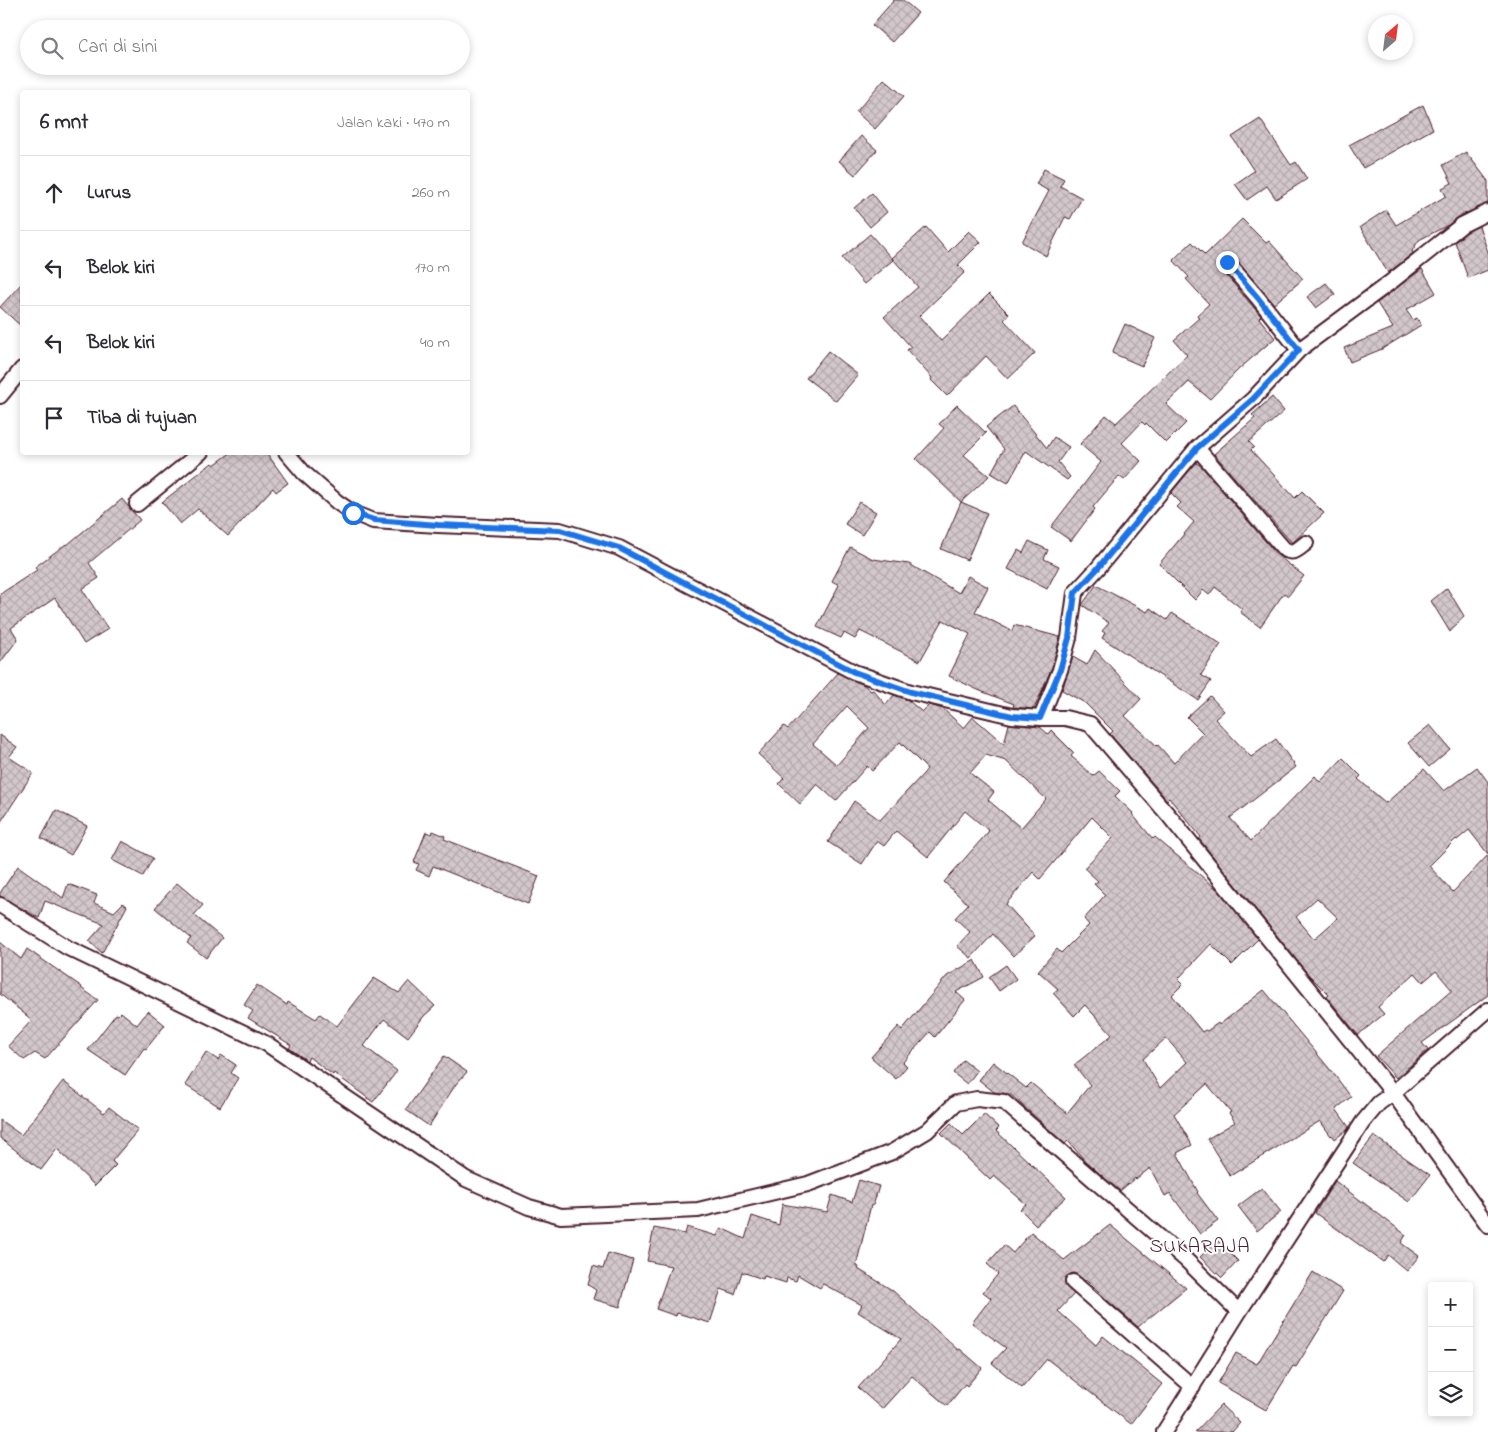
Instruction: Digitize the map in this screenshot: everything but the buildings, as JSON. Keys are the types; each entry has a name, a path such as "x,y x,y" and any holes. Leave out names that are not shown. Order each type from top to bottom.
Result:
{"street":[{"path":"1040,718 1060,670 1069,638 1075,593 1098,568 1197,448 1253,399 1299,350 1392,281 1462,225 1488,212"},
{"path":"1227,262 1299,350"},
{"path":"0,396 20,371"},
{"path":"1197,448 1284,549 1290,553 1294,552 1306,543"},
{"path":"137,504 197,455"},
{"path":"289,455 304,473 337,502 353,513 374,520 438,525 560,530 619,548 854,672 911,692 1012,716 1065,718 1090,724 1170,817 1393,1093 1488,1225"},
{"path":"0,906 68,948 267,1044 466,1178 529,1206 561,1216 698,1210 808,1184 892,1152 927,1131 956,1103 977,1099 1004,1102 1186,1260 1239,1312"},
{"path":"1164,1432 1239,1312 1363,1122 1379,1103 1488,1010"},
{"path":"1074,1282 1193,1387"}],"district":[{"name":"SUKARAJA","path":"1200,1245"}],"route":[{"path":"353,513 374,520 438,525 560,530 619,548 854,672 911,692 1012,716 1040,718 1060,670 1069,638 1075,593 1098,568 1197,448 1253,399 1299,350 1227,262"}]}
